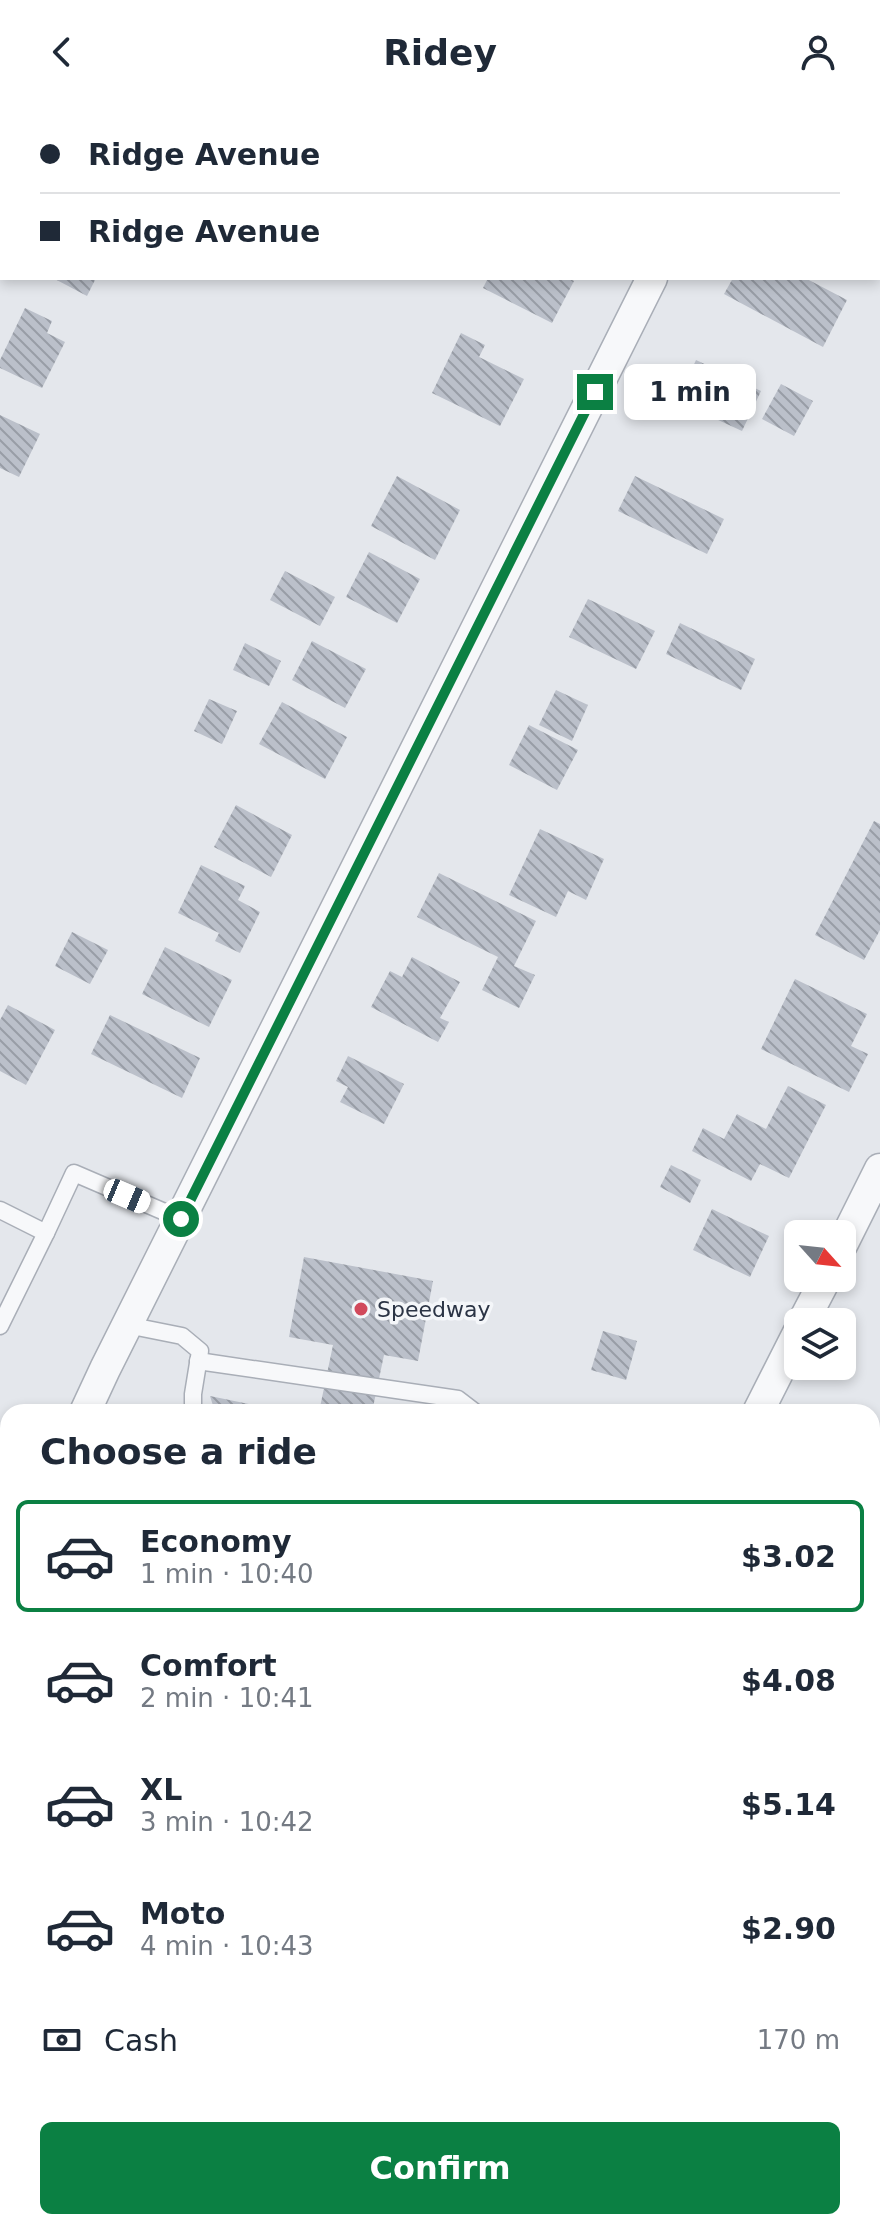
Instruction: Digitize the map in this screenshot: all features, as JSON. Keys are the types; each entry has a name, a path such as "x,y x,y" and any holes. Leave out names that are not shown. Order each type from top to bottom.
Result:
{"street":[{"path":"89,1404 651,280"},
{"path":"854,1220 880,1169"},
{"path":"762,1404 784,1361"}],"lane":[{"path":"0,1326 74,1173 181,1219"},
{"path":"0,1210 46,1233"},
{"path":"127,1325 182,1336 200,1351 193,1404"},
{"path":"198,1361 458,1399 465,1404"}],"building":[{"path":"57,280 95,280 87,296"},
{"path":"487,280 574,281 552,323 483,288"},
{"path":"732,280 809,280 847,300 823,347 724,294"},
{"path":"25,308 52,321 47,333 65,342 42,388 0,368 0,360"},
{"path":"461,333 485,345 479,357 524,379 500,426 432,393"},
{"path":"696,360 761,391 742,431 677,401"},
{"path":"781,384 813,401 794,436 762,419"},
{"path":"0,415 40,434 19,477 0,468"},
{"path":"397,476 460,510 435,560 371,526"},
{"path":"635,476 724,519 707,554 618,511"},
{"path":"369,552 420,579 397,623 346,597"},
{"path":"285,571 335,597 320,626 270,600"},
{"path":"588,599 655,631 636,669 569,637"},
{"path":"680,623 755,659 741,690 666,654"},
{"path":"312,641 366,669 345,708 292,680"},
{"path":"245,643 281,661 269,686 233,670"},
{"path":"556,690 588,705 572,741 539,725"},
{"path":"209,699 237,711 222,744 194,731"},
{"path":"282,702 347,737 325,779 259,744"},
{"path":"529,725 578,750 557,790 509,765"},
{"path":"236,805 292,835 271,877 214,847"},
{"path":"874,821 880,824 880,930 864,960 815,935"},
{"path":"540,829 604,859 586,900 568,891 556,917 509,895"},
{"path":"201,865 245,886 238,900 260,912 240,953 215,941 219,933 178,913"},
{"path":"439,873 536,921 514,966 535,975 519,1008 482,990 498,957 417,917"},
{"path":"72,932 108,950 90,984 55,966"},
{"path":"165,947 232,980 209,1027 142,994"},
{"path":"412,957 460,982 440,1018 449,1022 438,1042 371,1007 390,971 402,977"},
{"path":"795,979 867,1014 851,1046 868,1054 849,1092 761,1049"},
{"path":"8,1005 55,1030 26,1085 0,1071 0,1020"},
{"path":"110,1015 200,1058 182,1098 91,1054"},
{"path":"348,1056 404,1084 384,1124 340,1102 348,1087 336,1081"},
{"path":"788,1086 826,1105 789,1178 760,1164 751,1181 692,1151 703,1128 724,1139 737,1114 766,1129"},
{"path":"671,1165 701,1180 690,1203 660,1187"},
{"path":"712,1209 769,1236 750,1277 693,1250"},
{"name":"Speedway","path":"304,1257 433,1281 418,1361 384,1355 374,1404 321,1404 333,1345 289,1337"},
{"path":"603,1331 637,1341 626,1380 591,1370"},
{"path":"210,1396 249,1404 212,1404"}],"place":[{"name":"Speedway","path":"361,1309"}],"route":[{"path":"181,1219 595,392"}]}
